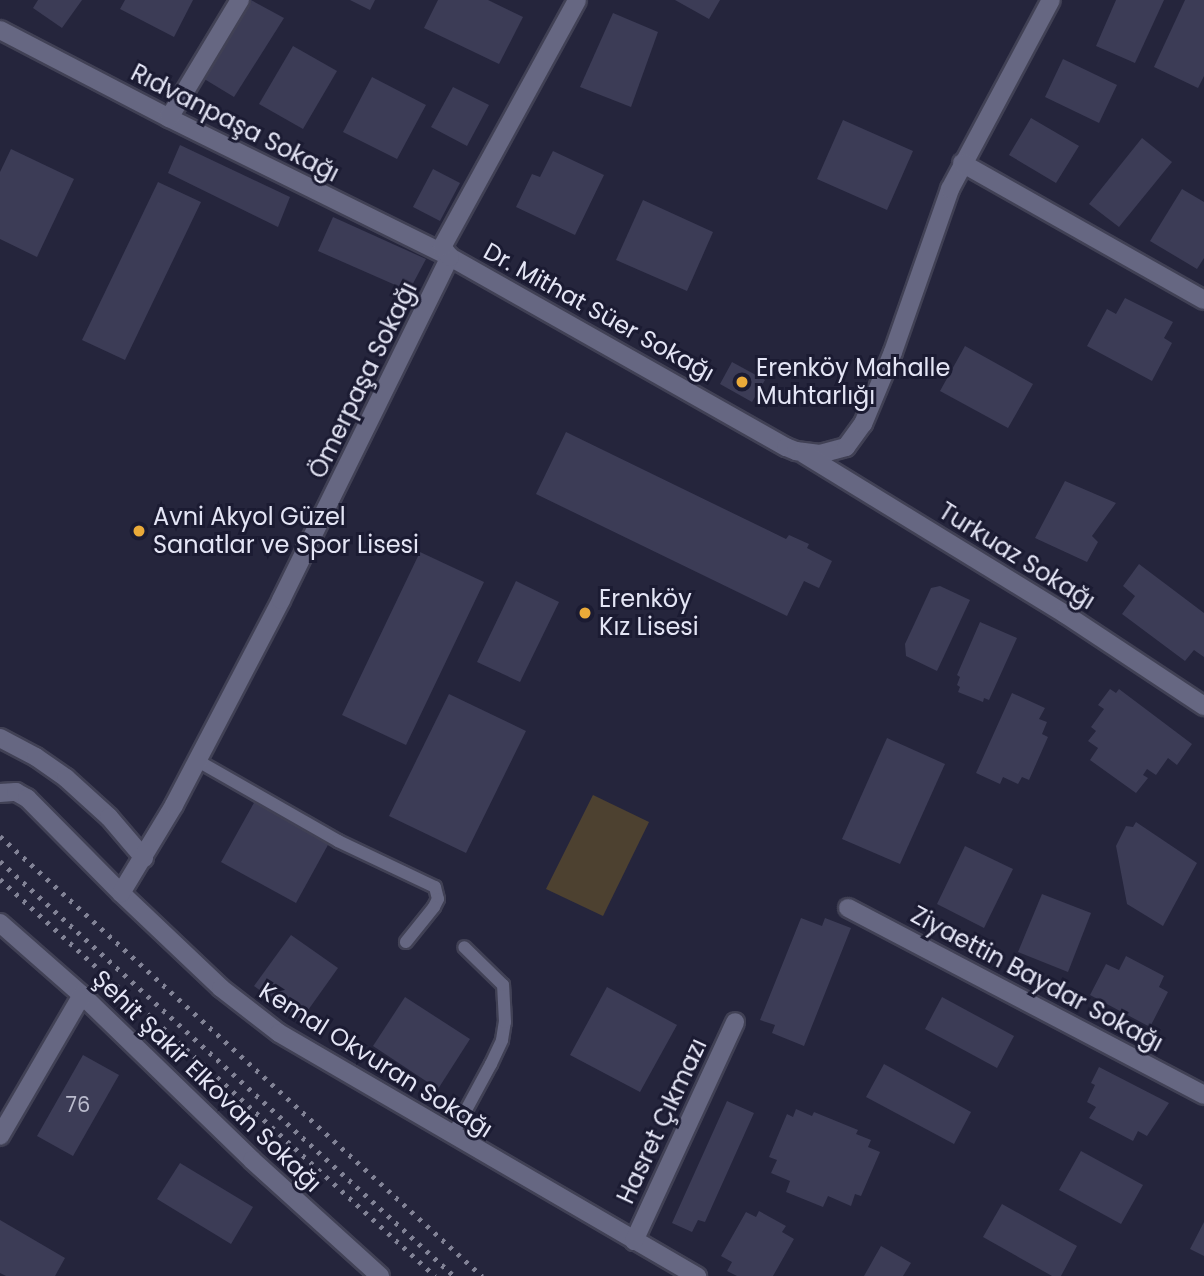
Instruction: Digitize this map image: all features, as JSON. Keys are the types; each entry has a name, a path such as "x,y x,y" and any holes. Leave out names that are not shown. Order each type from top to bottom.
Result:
{"street":[{"path":"169,118 240,0"},
{"name":"Ömerpaşa Sokağı","path":"121,893 144,858 198,761 343,478 450,257 442,247 577,0"},
{"name":"Dr. Mithat Süer Sokağı","path":"450,257 776,441 802,453 842,450 861,429 878,393 942,209 962,163 1051,0"},
{"name":"Rıdvanpaşa Sokağı","path":"0,30 169,118 450,257"},
{"path":"962,163 1204,300"},
{"name":"Turkuaz Sokağı","path":"802,453 1065,614 1204,706"},
{"path":"0,738 36,757 66,778 109,817 144,858"},
{"name":"Kemal Okvuran Sokağı","path":"0,793 16,792 27,799 121,893 253,1015 452,1136 697,1276"},
{"name":"Ziyaettin Baydar Sokağı","path":"848,908 1204,1095"},
{"name":"Şehit Şakir Elkovan Sokağı","path":"0,923 82,995 253,1160 380,1276"},
{"path":"0,1136 82,995"},
{"name":"Hasret Çıkmazı","path":"634,1241 735,1021"}],"lane":[{"path":"198,761 338,841 435,887 438,899 434,907 406,942"},
{"path":"452,1136 491,1064 502,1040 505,1022 503,985 464,947"}],"shaded area":[{"path":"593,795 649,822 603,916 546,889"}],"building":[{"path":"38,0 82,0 62,28 33,8"},
{"path":"125,0 193,0 174,37 120,9"},
{"path":"251,0 284,18 234,97 201,77"},
{"path":"350,0 375,0 370,10"},
{"path":"438,0 488,0 523,17 499,64 424,28"},
{"path":"675,0 720,0 709,19"},
{"path":"1116,0 1164,0 1135,63 1096,46"},
{"path":"1185,0 1204,0 1204,76 1198,88 1154,67"},
{"path":"613,13 658,32 631,107 580,87"},
{"path":"293,46 337,71 303,129 259,104"},
{"path":"1063,59 1117,85 1099,123 1045,97"},
{"path":"372,77 426,105 397,159 343,132"},
{"path":"453,87 489,105 467,146 431,127"},
{"path":"1031,118 1079,146 1056,183 1009,155"},
{"path":"843,120 913,151 887,210 817,179"},
{"path":"1142,138 1172,162 1119,227 1089,204"},
{"path":"180,145 290,197 278,227 168,173"},
{"path":"11,149 74,179 37,257 0,239 0,172"},
{"path":"553,151 604,175 575,235 516,207 532,174 540,177"},
{"path":"433,169 460,183 440,221 413,207"},
{"path":"158,182 201,202 125,360 82,340"},
{"path":"1182,189 1204,202 1204,258 1197,269 1150,241"},
{"path":"643,200 713,232 687,291 616,260"},
{"path":"333,217 426,259 409,291 318,251"},
{"path":"1125,298 1173,322 1164,338 1172,343 1152,381 1087,346 1107,309 1116,314"},
{"path":"965,346 1033,384 1008,428 940,391"},
{"name":"Erenköy Mahalle Muhtarlığı","path":"732,362 765,380 752,402 720,384"},
{"path":"566,432 786,539 789,535 809,544 807,548 832,561 819,588 804,581 787,616 536,494"},
{"path":"1065,481 1116,503 1092,536 1098,542 1087,562 1035,538"},
{"path":"420,552 484,582 406,745 342,715"},
{"path":"1139,564 1204,613 1204,657 1194,650 1185,661 1122,614 1135,596 1123,586"},
{"path":"516,581 559,602 520,682 477,662"},
{"path":"940,586 970,600 937,671 906,656 905,644 931,588"},
{"path":"980,622 1017,638 989,700 984,698 983,702 958,692 960,687 957,685 960,677 957,675"},
{"path":"1110,689 1116,693 1119,689 1192,744 1177,765 1168,758 1156,775 1147,769 1143,775 1148,778 1136,793 1090,760 1098,748 1088,741 1096,731 1091,727 1104,709 1098,705"},
{"path":"1012,693 1045,708 1039,719 1047,722 1042,734 1048,737 1029,780 1022,777 1018,784 1003,777 1000,784 976,773"},
{"path":"449,694 526,731 466,853 389,816"},
{"path":"887,738 945,764 900,864 842,839"},
{"path":"255,801 329,843 296,903 221,862"},
{"path":"1136,822 1197,863 1163,926 1127,904 1116,846 1126,826 1133,827"},
{"path":"965,846 1013,869 984,928 937,904"},
{"path":"1042,894 1091,913 1068,972 1018,952"},
{"path":"801,918 822,926 825,918 851,928 804,1046 772,1033 775,1025 760,1020"},
{"path":"291,935 338,968 301,1020 254,986"},
{"path":"1126,956 1164,976 1159,987 1168,992 1150,1027 1090,995 1106,964 1119,970"},
{"path":"607,987 677,1025 640,1092 570,1055"},
{"path":"405,997 470,1039 438,1089 373,1046"},
{"path":"942,997 1014,1036 997,1068 925,1029"},
{"path":"83,1055 119,1075 73,1156 37,1136"},
{"path":"884,1064 971,1112 954,1144 866,1097"},
{"path":"1099,1067 1169,1103 1147,1136 1138,1131 1133,1141 1089,1118 1096,1107 1087,1102 1095,1085 1091,1083"},
{"path":"727,1101 754,1113 705,1222 698,1220 692,1232 672,1223"},
{"path":"796,1109 812,1116 814,1112 858,1130 856,1134 871,1140 868,1147 880,1152 861,1196 855,1194 851,1206 828,1196 823,1207 786,1192 790,1181 771,1173 777,1160 769,1157 787,1114 793,1117"},
{"path":"1081,1151 1143,1185 1121,1224 1059,1190"},
{"path":"180,1163 253,1207 231,1244 157,1199"},
{"path":"1002,1204 1077,1246 1061,1276 1052,1276 983,1237"},
{"path":"759,1211 786,1226 782,1232 794,1239 773,1276 737,1276 727,1271 732,1262 721,1256 746,1212 756,1217"},
{"path":"0,1220 65,1258 55,1276 6,1276 0,1273"},
{"path":"1204,1222 1204,1256 1190,1249"},
{"path":"881,1246 911,1263 903,1276 864,1276"}],"railway":[{"path":"0,836 482,1276"},
{"path":"0,861 454,1276"},
{"path":"0,879 435,1276"}],"place":[{"name":"Erenköy Mahalle Muhtarlığı","path":"742,382"},
{"name":"Avni Akyol Güzel Sanatlar ve Spor Lisesi","path":"139,531"},
{"name":"Erenköy Kız Lisesi","path":"585,613"}]}
